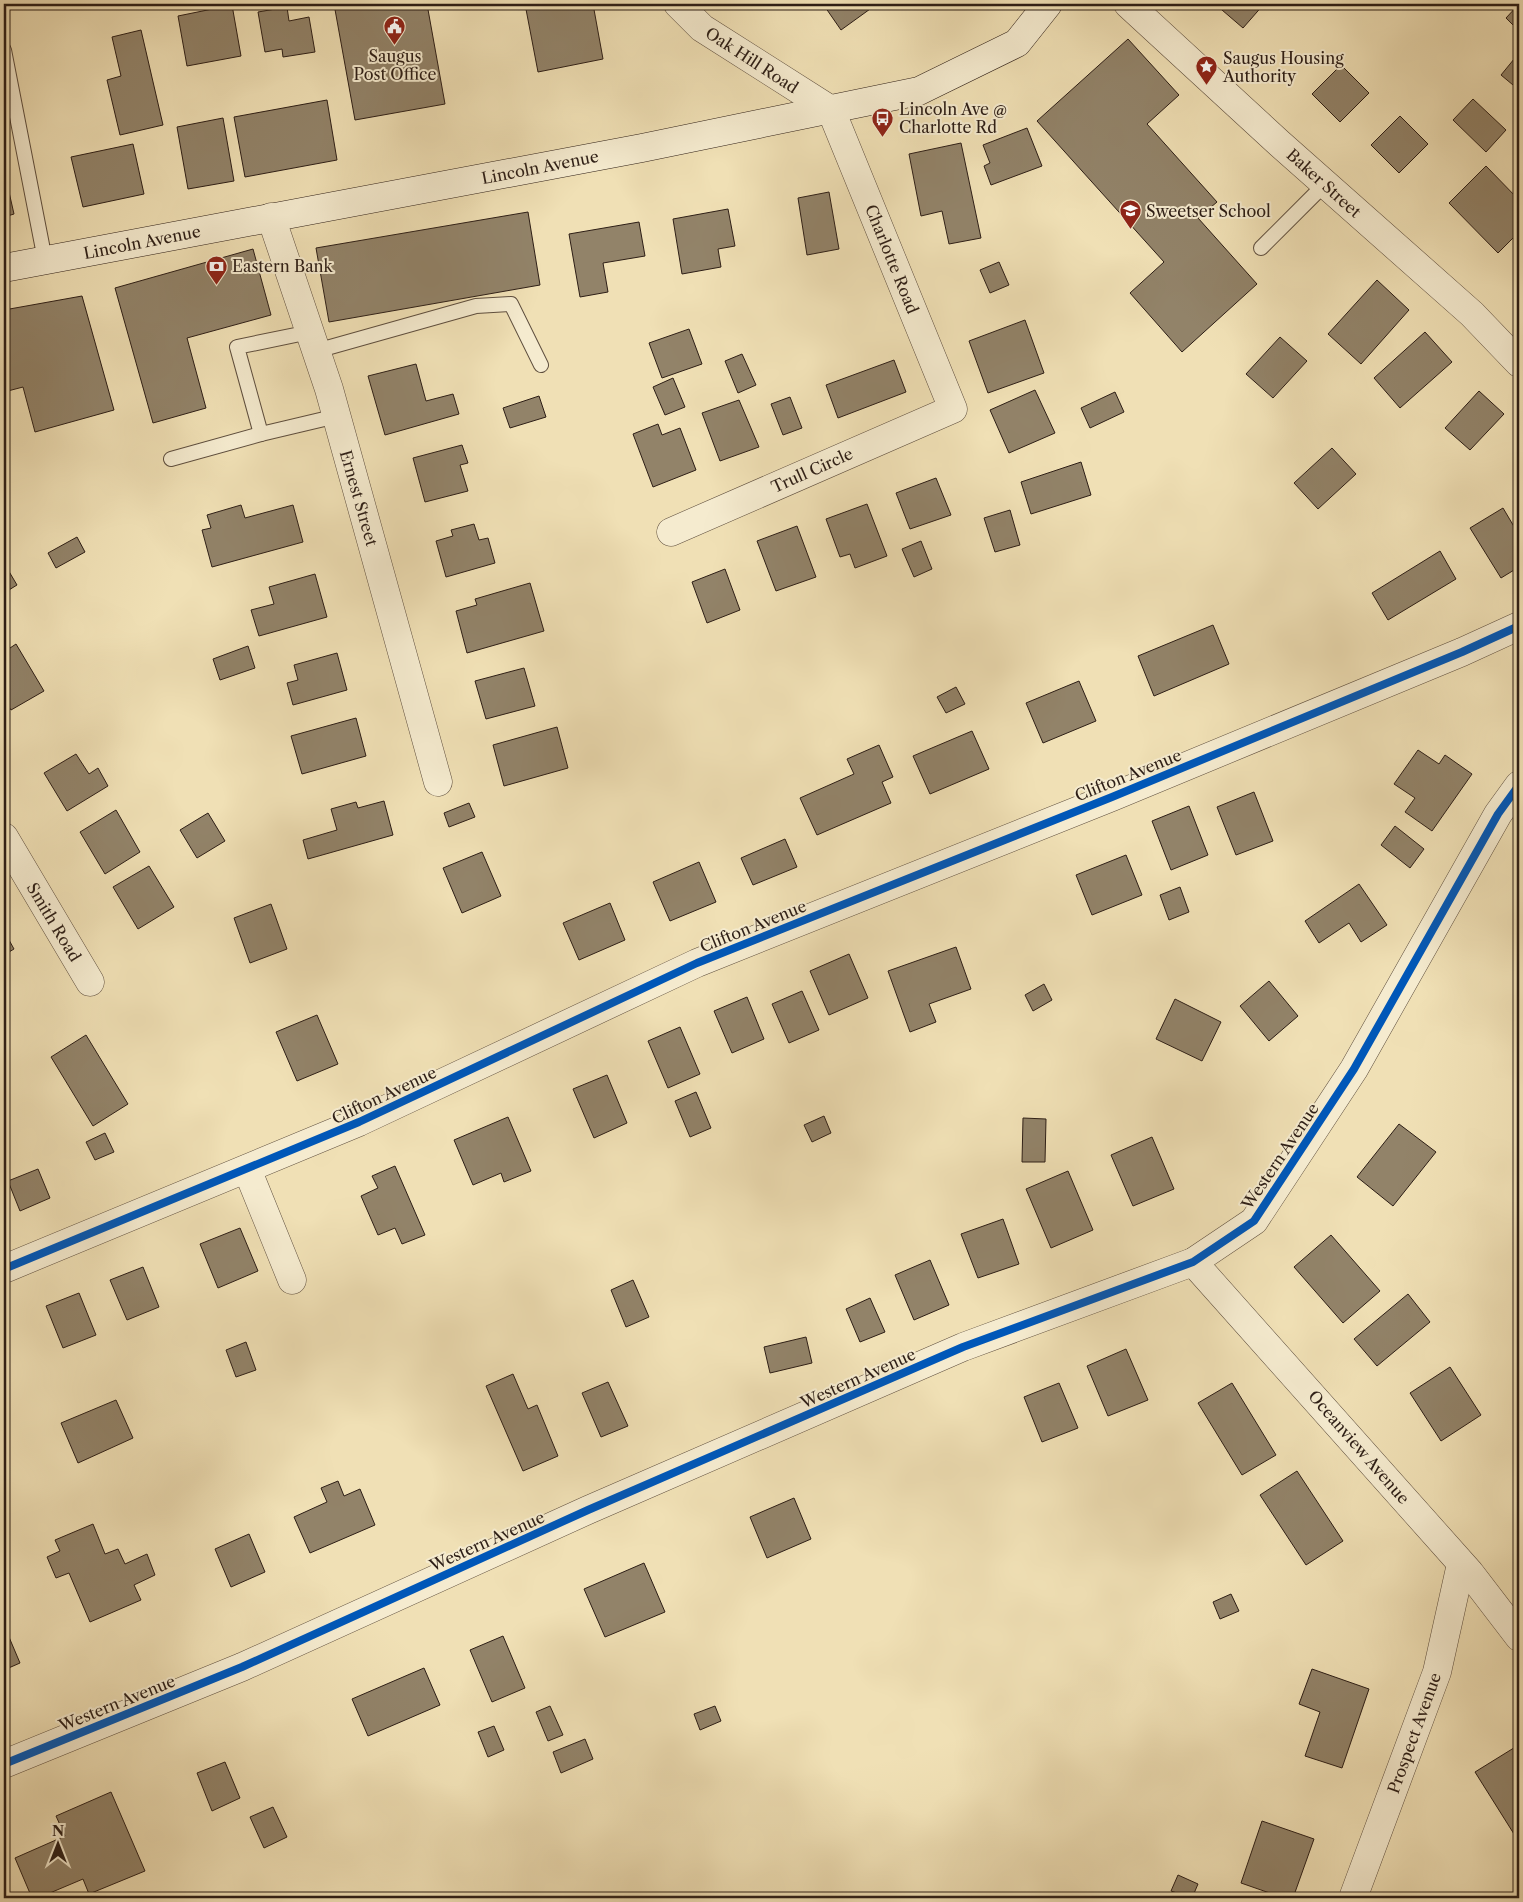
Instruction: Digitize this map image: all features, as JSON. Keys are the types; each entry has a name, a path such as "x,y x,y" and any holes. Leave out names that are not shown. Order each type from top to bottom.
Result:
{"street":[{"name":"Oak Hill Road","path":"678,4 702,28 831,110"},
{"name":"Lincoln Avenue","path":"4,268 632,150 919,91 1017,42 1048,4"},
{"name":"Baker Street","path":"1128,4 1325,184 1472,314 1518,359"},
{"name":"Charlotte Road","path":"831,110 953,408"},
{"name":"Ernest Street","path":"271,217 336,416 438,782"},
{"name":"Trull Circle","path":"671,532 953,408"},
{"name":"Clifton Avenue","path":"4,1269 359,1122 697,963 1112,797 1462,652 1519,626"},
{"name":"Western Avenue","path":"4,1764 242,1667 588,1510 963,1347 1193,1262 1254,1221 1354,1068 1498,814 1519,785"},
{"name":"Smith Road","path":"4,837 90,982"},
{"path":"247,1169 292,1280"},
{"name":"Oceanview Avenue","path":"1193,1262 1462,1564 1519,1637"},
{"name":"Prospect Avenue","path":"1353,1898 1437,1672 1462,1564"}],"lane":[{"path":"4,50 45,260"},
{"path":"1261,248 1325,184"},
{"path":"261,434 237,347 313,342 476,306 511,304 541,365"},
{"path":"171,458 336,416"}],"building":[{"path":"334,4 427,4 445,104 355,120"},
{"path":"525,4 593,4 603,59 538,72"},
{"path":"823,4 877,4 841,30"},
{"path":"1215,4 1264,4 1243,28"},
{"path":"1519,4 1519,31 1506,18"},
{"path":"232,5 241,56 187,66 178,16"},
{"path":"287,7 289,21 309,17 315,52 283,57 282,49 265,52 258,12"},
{"path":"141,30 163,125 120,135 107,80 121,76 112,37"},
{"path":"1128,39 1179,95 1147,124 1217,202 1198,218 1257,284 1182,352 1130,293 1164,262 1037,121"},
{"path":"1519,53 1519,90 1501,75"},
{"path":"1341,65 1369,93 1340,122 1312,94"},
{"path":"1473,99 1506,130 1486,152 1453,120"},
{"path":"327,100 337,160 245,177 234,117"},
{"path":"1400,116 1428,144 1399,173 1371,145"},
{"path":"223,118 234,181 188,189 177,127"},
{"path":"1027,128 1042,166 991,185 984,166 990,163 983,145"},
{"path":"961,143 981,238 949,244 942,211 921,216 909,154"},
{"path":"133,144 144,194 83,207 71,157"},
{"path":"1486,166 1519,200 1519,232 1498,253 1449,203"},
{"path":"4,170 14,214 4,217"},
{"path":"829,192 839,249 807,255 798,198"},
{"path":"728,209 735,246 718,249 721,267 682,274 673,219"},
{"path":"528,212 540,285 329,322 316,248"},
{"path":"639,222 645,256 603,263 608,292 580,297 569,234"},
{"path":"253,249 271,315 187,338 206,408 153,423 115,288"},
{"path":"999,262 1009,285 990,293 980,270"},
{"path":"1377,280 1409,310 1361,364 1328,334"},
{"path":"82,296 114,410 35,432 23,387 4,392 4,310"},
{"path":"1025,320 1044,373 988,393 969,341"},
{"path":"689,329 702,364 662,378 649,343"},
{"path":"1425,332 1452,362 1400,408 1374,378"},
{"path":"1280,337 1307,361 1273,398 1246,374"},
{"path":"742,354 756,385 738,393 725,361"},
{"path":"894,360 906,392 838,418 826,385"},
{"path":"416,364 426,401 453,394 459,414 385,435 368,376"},
{"path":"673,378 685,407 665,415 653,387"},
{"path":"1035,390 1055,433 1009,453 990,410"},
{"path":"1479,391 1504,414 1470,450 1445,428"},
{"path":"1115,392 1124,412 1090,428 1081,408"},
{"path":"539,396 546,417 510,428 503,408"},
{"path":"790,397 802,428 783,435 771,404"},
{"path":"739,400 759,447 720,461 702,413"},
{"path":"658,424 662,435 680,428 696,470 653,487 633,434"},
{"path":"462,445 468,463 460,465 468,491 425,502 413,458"},
{"path":"1332,448 1356,474 1318,509 1294,483"},
{"path":"1081,462 1091,495 1031,514 1021,482"},
{"path":"936,478 951,515 910,529 896,493"},
{"path":"867,504 887,556 855,568 850,554 840,557 826,519"},
{"path":"241,505 245,518 293,505 303,542 212,567 202,530 211,528 207,515"},
{"path":"1503,508 1519,535 1519,567 1501,578 1470,528"},
{"path":"1010,510 1020,545 995,552 984,518"},
{"path":"474,524 479,540 488,538 495,563 446,577 436,541 453,536 451,530"},
{"path":"797,526 816,577 776,591 757,541"},
{"path":"77,537 85,552 56,568 48,553"},
{"path":"921,541 932,569 914,577 902,549"},
{"path":"1440,551 1456,579 1388,620 1372,593"},
{"path":"4,563 17,585 4,593"},
{"path":"725,569 740,610 707,623 692,582"},
{"path":"315,574 327,617 259,636 251,610 274,604 269,587"},
{"path":"530,583 544,631 467,653 456,611 477,605 475,599"},
{"path":"1213,625 1229,664 1154,696 1138,656"},
{"path":"16,644 44,691 11,710 4,699 4,652"},
{"path":"248,646 255,668 220,680 213,659"},
{"path":"337,653 347,690 293,705 287,683 298,680 294,665"},
{"path":"524,668 535,706 486,719 475,681"},
{"path":"1079,681 1096,721 1043,743 1026,703"},
{"path":"956,687 965,704 946,713 937,697"},
{"path":"356,718 366,756 302,774 291,736"},
{"path":"557,727 568,768 504,786 493,745"},
{"path":"972,731 989,769 930,794 913,756"},
{"path":"879,745 893,777 882,782 891,803 817,835 800,798 854,774 847,759"},
{"path":"1418,750 1439,764 1445,755 1472,774 1432,831 1405,812 1415,798 1394,784"},
{"path":"76,754 89,774 98,768 108,786 67,811 44,773"},
{"path":"1254,792 1273,841 1236,855 1217,807"},
{"path":"384,801 393,835 308,859 303,840 337,830 331,809 356,802 358,808"},
{"path":"469,803 475,817 449,827 444,813"},
{"path":"1189,806 1208,855 1171,870 1152,821"},
{"path":"116,810 140,852 105,874 80,832"},
{"path":"208,813 225,841 197,858 180,830"},
{"path":"1395,826 1424,849 1410,868 1381,845"},
{"path":"785,839 797,867 753,885 741,858"},
{"path":"482,852 501,896 462,913 443,868"},
{"path":"1126,855 1142,895 1092,915 1076,875"},
{"path":"699,862 716,902 670,921 653,882"},
{"path":"149,866 174,907 138,929 113,887"},
{"path":"1359,884 1387,925 1361,942 1349,923 1319,943 1305,921"},
{"path":"1180,887 1189,912 1169,920 1160,895"},
{"path":"610,903 625,940 579,960 563,923"},
{"path":"271,904 287,949 250,963 234,918"},
{"path":"4,931 14,949 4,955"},
{"path":"956,947 971,989 929,1004 936,1022 910,1032 888,971"},
{"path":"849,954 868,998 829,1015 810,971"},
{"path":"1269,981 1298,1016 1269,1041 1240,1006"},
{"path":"1044,984 1052,1000 1033,1011 1025,995"},
{"path":"802,991 819,1030 789,1043 772,1004"},
{"path":"747,997 764,1039 732,1053 714,1011"},
{"path":"1175,999 1221,1022 1202,1061 1156,1039"},
{"path":"317,1015 338,1064 297,1081 276,1032"},
{"path":"680,1027 700,1074 668,1088 648,1041"},
{"path":"86,1035 128,1104 93,1126 51,1057"},
{"path":"607,1075 627,1123 594,1138 573,1089"},
{"path":"696,1092 711,1128 690,1137 675,1101"},
{"path":"824,1116 831,1133 812,1142 804,1125"},
{"path":"508,1117 531,1171 504,1182 501,1173 473,1185 454,1140"},
{"path":"1023,1118 1046,1119 1045,1162 1022,1162"},
{"path":"1399,1124 1436,1152 1393,1206 1357,1177"},
{"path":"105,1133 114,1152 95,1160 86,1142"},
{"path":"1152,1137 1174,1189 1133,1206 1111,1155"},
{"path":"395,1166 425,1235 402,1244 395,1228 378,1235 361,1196 378,1188 372,1176"},
{"path":"38,1169 50,1198 20,1211 8,1181"},
{"path":"1068,1171 1093,1230 1051,1248 1026,1189"},
{"path":"1003,1219 1019,1264 978,1278 961,1234"},
{"path":"240,1228 258,1271 218,1288 200,1244"},
{"path":"1331,1235 1380,1291 1343,1323 1294,1267"},
{"path":"930,1260 949,1305 914,1320 895,1275"},
{"path":"143,1267 159,1307 127,1320 110,1280"},
{"path":"633,1280 649,1317 626,1327 611,1290"},
{"path":"79,1293 96,1335 63,1348 46,1306"},
{"path":"1408,1294 1430,1322 1377,1366 1354,1339"},
{"path":"870,1298 885,1332 860,1342 846,1309"},
{"path":"806,1337 812,1363 770,1373 764,1347"},
{"path":"246,1342 256,1370 236,1377 226,1350"},
{"path":"1126,1349 1148,1400 1108,1416 1087,1366"},
{"path":"1450,1367 1481,1415 1441,1441 1410,1393"},
{"path":"513,1374 528,1409 537,1405 558,1456 523,1471 486,1386"},
{"path":"608,1382 628,1426 601,1437 582,1393"},
{"path":"1059,1383 1078,1428 1042,1442 1024,1397"},
{"path":"1232,1383 1276,1455 1242,1475 1198,1403"},
{"path":"116,1400 133,1438 78,1463 61,1423"},
{"path":"1297,1471 1343,1541 1306,1565 1260,1495"},
{"path":"338,1481 344,1496 360,1489 375,1525 310,1553 294,1517 327,1502 321,1488"},
{"path":"794,1498 811,1539 767,1558 750,1517"},
{"path":"93,1524 105,1554 118,1549 125,1564 147,1554 155,1575 134,1585 141,1600 90,1622 69,1573 56,1578 47,1557 60,1551 55,1540"},
{"path":"249,1534 265,1572 231,1587 215,1549"},
{"path":"644,1563 665,1612 605,1637 584,1589"},
{"path":"1231,1594 1239,1611 1220,1619 1213,1602"},
{"path":"6,1630 20,1663 4,1670 4,1631"},
{"path":"503,1636 525,1688 492,1702 470,1650"},
{"path":"424,1668 440,1705 368,1736 352,1699"},
{"path":"1312,1669 1369,1689 1342,1768 1305,1756 1320,1712 1299,1704"},
{"path":"550,1706 563,1735 548,1741 536,1712"},
{"path":"715,1706 721,1721 700,1730 694,1714"},
{"path":"494,1726 504,1750 488,1757 478,1732"},
{"path":"585,1739 593,1759 561,1773 553,1752"},
{"path":"1517,1746 1519,1750 1519,1842 1475,1772"},
{"path":"225,1762 240,1798 212,1811 197,1773"},
{"path":"111,1792 145,1871 89,1894 83,1879 38,1898 32,1898 15,1858 65,1836 56,1816"},
{"path":"273,1807 287,1837 264,1848 250,1817"},
{"path":"1262,1821 1314,1839 1293,1898 1284,1898 1241,1883"},
{"path":"1178,1875 1198,1884 1192,1898 1171,1891"}],"cycle path":[{"path":"4,1269 359,1122 697,963 1112,797 1462,652 1519,626"},
{"path":"4,1764 242,1667 588,1510 963,1347 1193,1262 1254,1221 1354,1069 1498,814 1519,785"}],"place":[{"name":"Saugus Post Office","path":"395,46"},
{"name":"Saugus Housing Authority","path":"1207,86"},
{"name":"Lincoln Ave @ Charlotte Rd","path":"883,137"},
{"name":"Sweetser School","path":"1130,230"},
{"name":"Eastern Bank","path":"216,285"}]}
